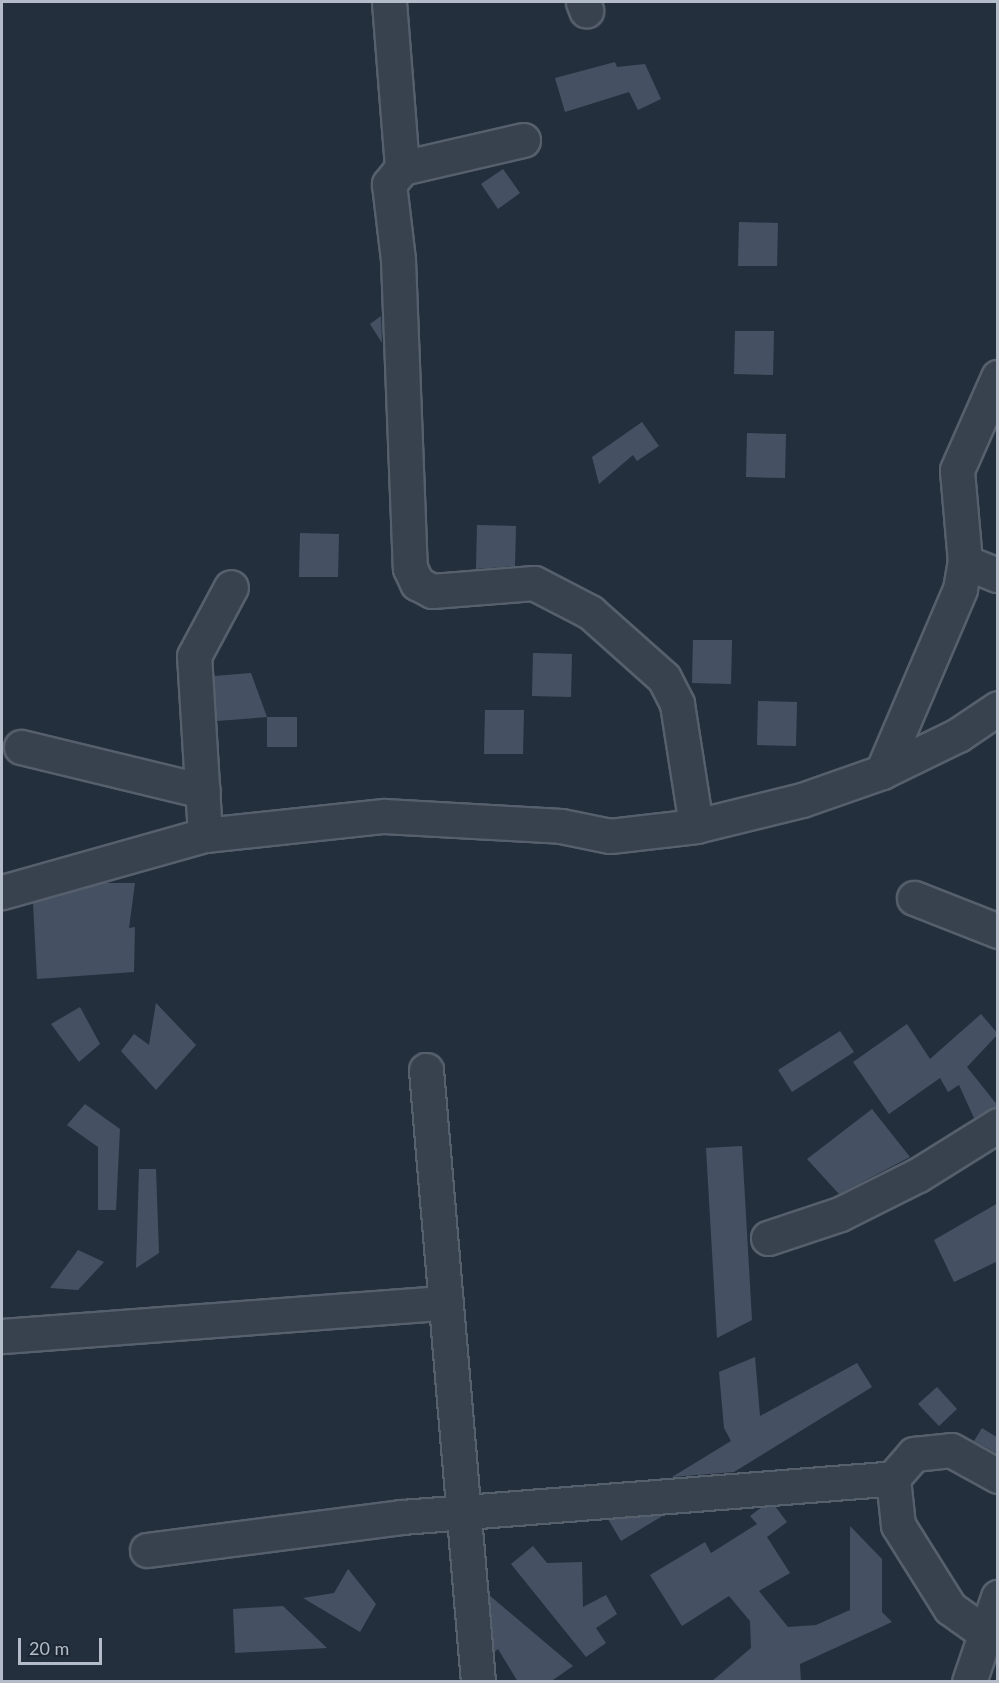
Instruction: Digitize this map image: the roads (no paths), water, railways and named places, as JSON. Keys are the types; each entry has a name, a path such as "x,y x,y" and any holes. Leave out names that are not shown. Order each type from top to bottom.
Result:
{"street":[{"path":"389,2 402,168"},
{"path":"523,140 402,168 389,184 398,260 410,568 417,583 432,591 534,583 590,612 656,670 676,704 696,826"},
{"path":"882,772 960,589 965,562 957,470 998,377"},
{"path":"965,562 998,575"},
{"path":"205,835 194,656 231,587"},
{"path":"2,892 205,835 384,816 561,826 610,836 696,826 802,800 882,772 958,735 998,708"},
{"path":"21,747 202,791"},
{"path":"914,898 998,931"},
{"path":"426,1070 478,1682"},
{"path":"768,1238 850,1209 998,1125"},
{"path":"2,1336 446,1303"},
{"path":"147,1550 463,1512 893,1478 914,1454 951,1450 998,1476"},
{"path":"893,1478 898,1525 950,1608 985,1633"},
{"path":"969,1682 998,1597"}]}
